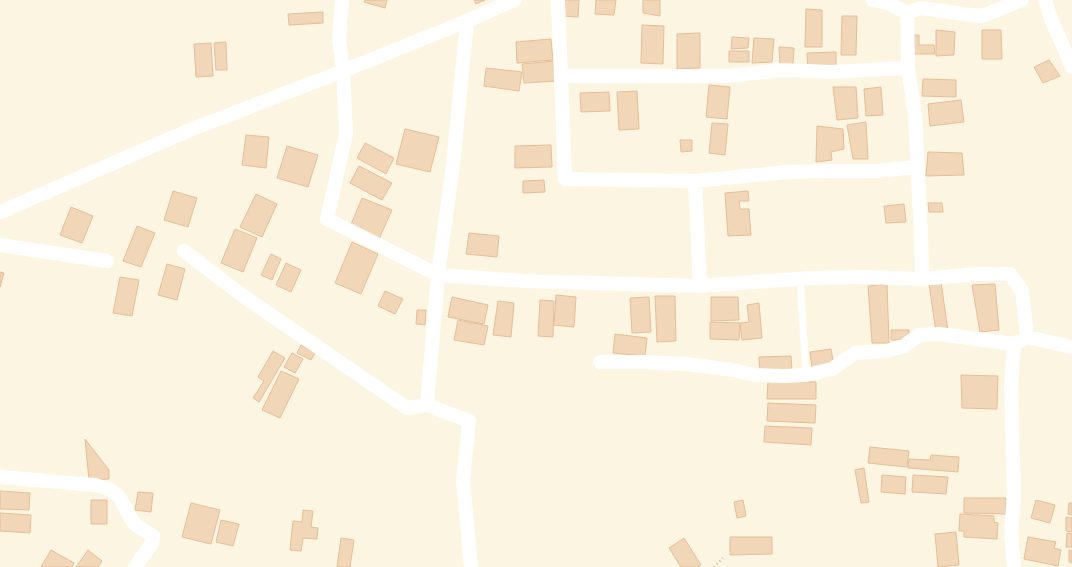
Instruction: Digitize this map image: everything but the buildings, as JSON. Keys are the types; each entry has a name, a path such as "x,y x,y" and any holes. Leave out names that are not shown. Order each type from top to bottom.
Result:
{"street":[{"path":"342,0 339,39 343,71 346,134 327,220 438,275 526,281 700,286 800,279 864,277 922,279 976,274 1010,274 1022,291 1027,337"},
{"path":"0,212 190,130 343,71 467,21 514,0"},
{"path":"558,0 565,179 695,181 787,172 875,172 917,167"},
{"path":"873,0 888,3 907,13 921,8 978,16 985,15 1022,0"},
{"path":"1045,0 1051,19 1072,67"},
{"path":"907,13 908,68 915,115 922,279"},
{"path":"427,405 438,275 453,165 467,21"},
{"path":"561,76 729,76 781,70 830,72 908,68"},
{"path":"695,181 700,286"},
{"path":"0,245 107,261"},
{"path":"184,251 246,298 406,408 427,405 469,421 463,481 471,567"},
{"path":"600,362 672,363 733,370 755,375 783,376 806,375 832,369 855,353 887,351 904,346 919,335 939,334 1014,344 1027,337 1072,347"},
{"path":"1014,344 1011,386 1014,494 1011,531 1014,567"},
{"path":"0,477 95,485 109,488 119,496 136,525 152,536 152,543 135,567"}],"lane":[{"path":"800,279 806,375"}],"path":[{"path":"714,567 723,558"}]}
